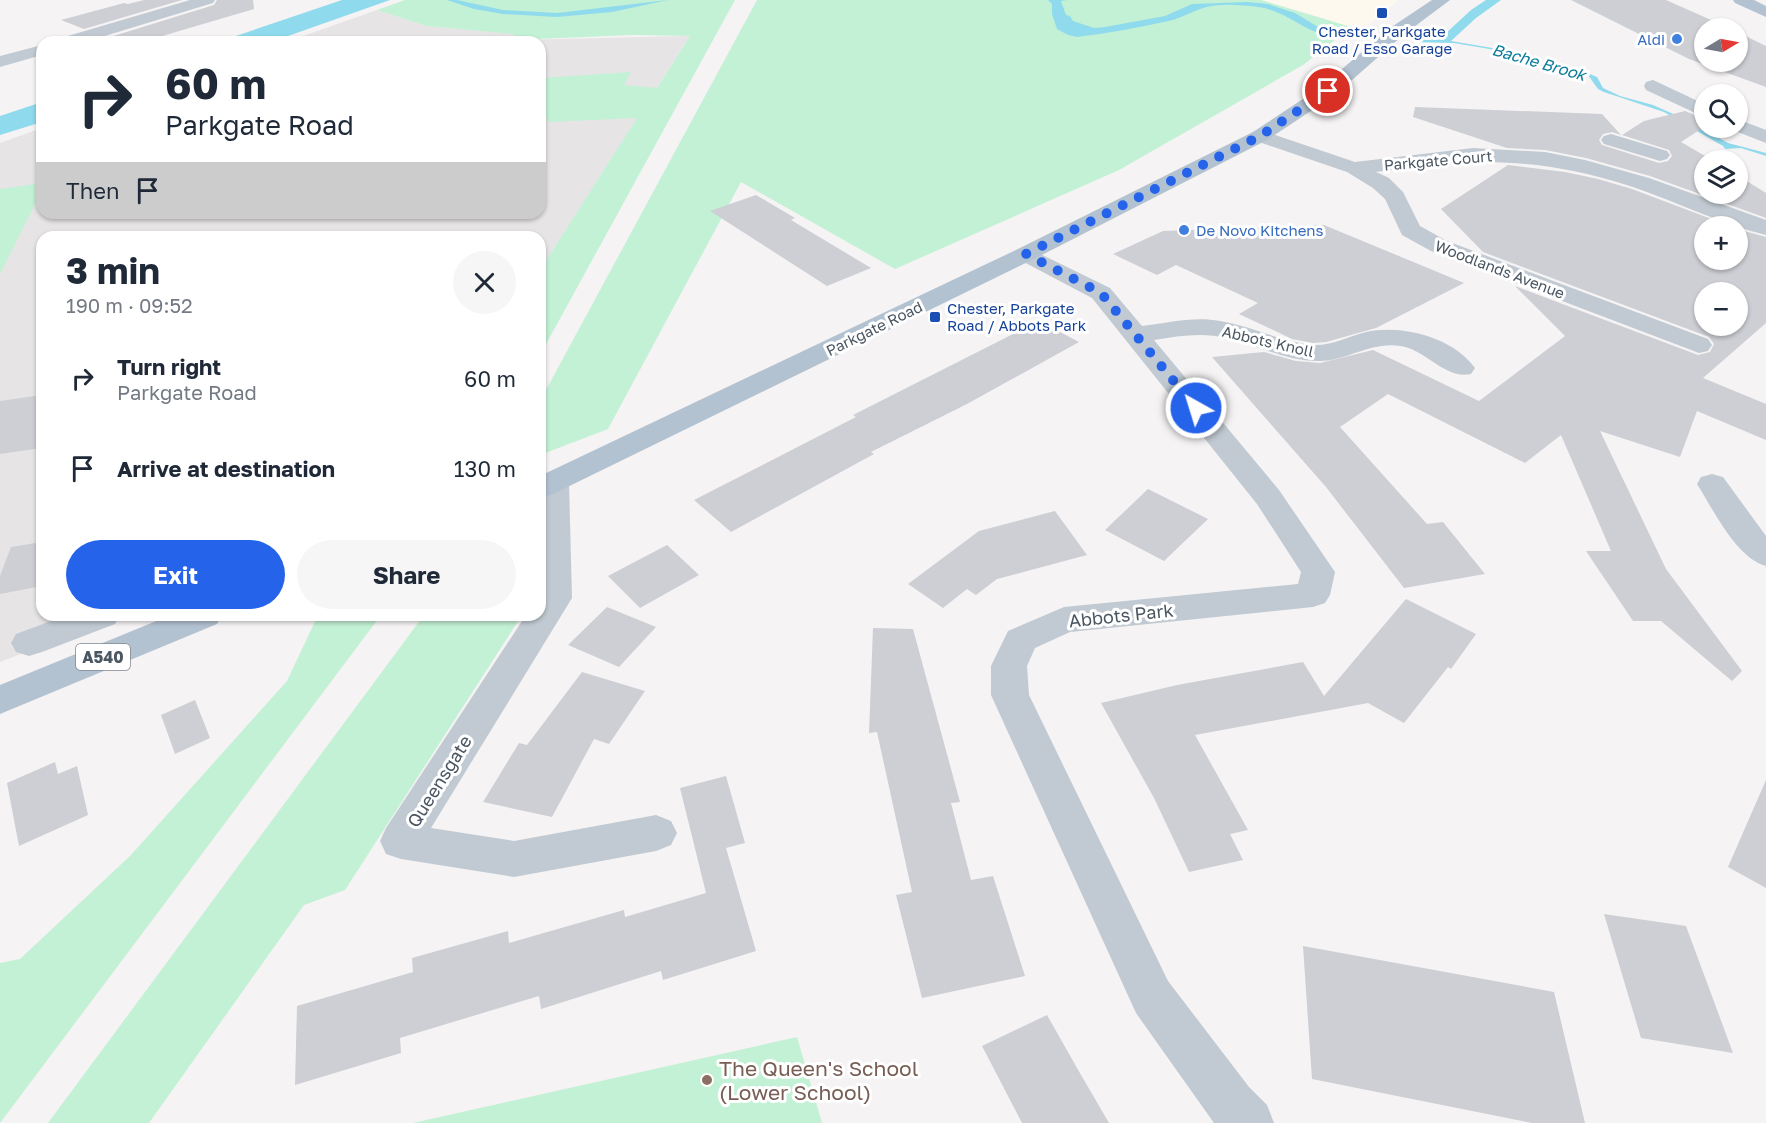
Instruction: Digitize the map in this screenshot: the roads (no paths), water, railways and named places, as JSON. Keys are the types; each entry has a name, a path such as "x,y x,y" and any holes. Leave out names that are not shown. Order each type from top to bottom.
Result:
{"main road":[{"name":"Parkgate Road","path":"547,486 1026,254 1260,136 1328,91 1395,32 1442,0"},
{"path":"1741,0 1766,12"},
{"name":"A540","path":"0,700 191,621"}],"street":[{"path":"87,36 207,0"},
{"path":"0,62 36,52"},
{"path":"1653,86 1694,106"},
{"path":"1748,130 1766,137"},
{"name":"Woodlands Avenue","path":"1260,136 1354,168 1381,183 1395,198 1410,230 1430,242 1699,345"},
{"path":"1611,140 1660,155"},
{"path":"1593,170 1638,148"},
{"name":"Parkgate Court","path":"1354,168 1477,154 1514,155 1593,170 1674,194 1750,226"},
{"name":"Abbots Park","path":"1026,254 1101,293 1268,497 1318,572 1313,595 1064,620 1021,640 1009,666 1010,695 1152,997 1231,1105 1249,1123"},
{"name":"Abbots Knoll","path":"1136,335 1192,328 1218,328 1294,350 1318,353 1338,351 1368,339 1387,337 1423,344 1451,359 1461,368"},
{"path":"1712,484 1747,536 1766,555"},
{"name":"Queensgate","path":"546,612 555,598 547,486"},
{"path":"29,643 87,621"},
{"name":"Queensgate","path":"540,621 401,842 514,859 656,833"}],"water":[{"path":"342,0 390,0 288,36 236,36"},
{"path":"1048,0 1067,0 1061,1 1066,15 1070,16 1073,21 1094,28 1165,16 1192,4 1247,2 1268,4 1295,13 1320,28 1361,31 1346,36 1320,34 1272,10 1251,6 1223,5 1209,6 1161,23 1077,37 1057,29 1052,14 1052,4"},
{"path":"1486,0 1501,0 1476,18 1451,41 1504,50 1537,63 1590,74 1597,77 1603,88 1680,117 1694,125 1694,129 1664,112 1598,89 1588,75 1535,65 1501,51 1454,43 1413,42 1420,36 1444,35 1471,10"},
{"path":"36,104 36,124 0,135 0,116"},
{"path":"1709,138 1719,138 1728,143 1766,153 1766,156 1741,148 1725,149"}],"waterway":[{"path":"450,0 503,12 557,15 612,10 665,0"}],"place":[{"name":"Chester, Parkgate Road / Esso Garage","path":"1382,13"},
{"name":"Aldi","path":"1677,39"},
{"name":"De Novo Kitchens","path":"1184,230"},
{"name":"Chester, Parkgate Road / Abbots Park","path":"935,317"},
{"name":"The Queen's School (Lower School)","path":"707,1080"}],"water label":[{"name":"Bache Brook","path":"1539,62"}]}
